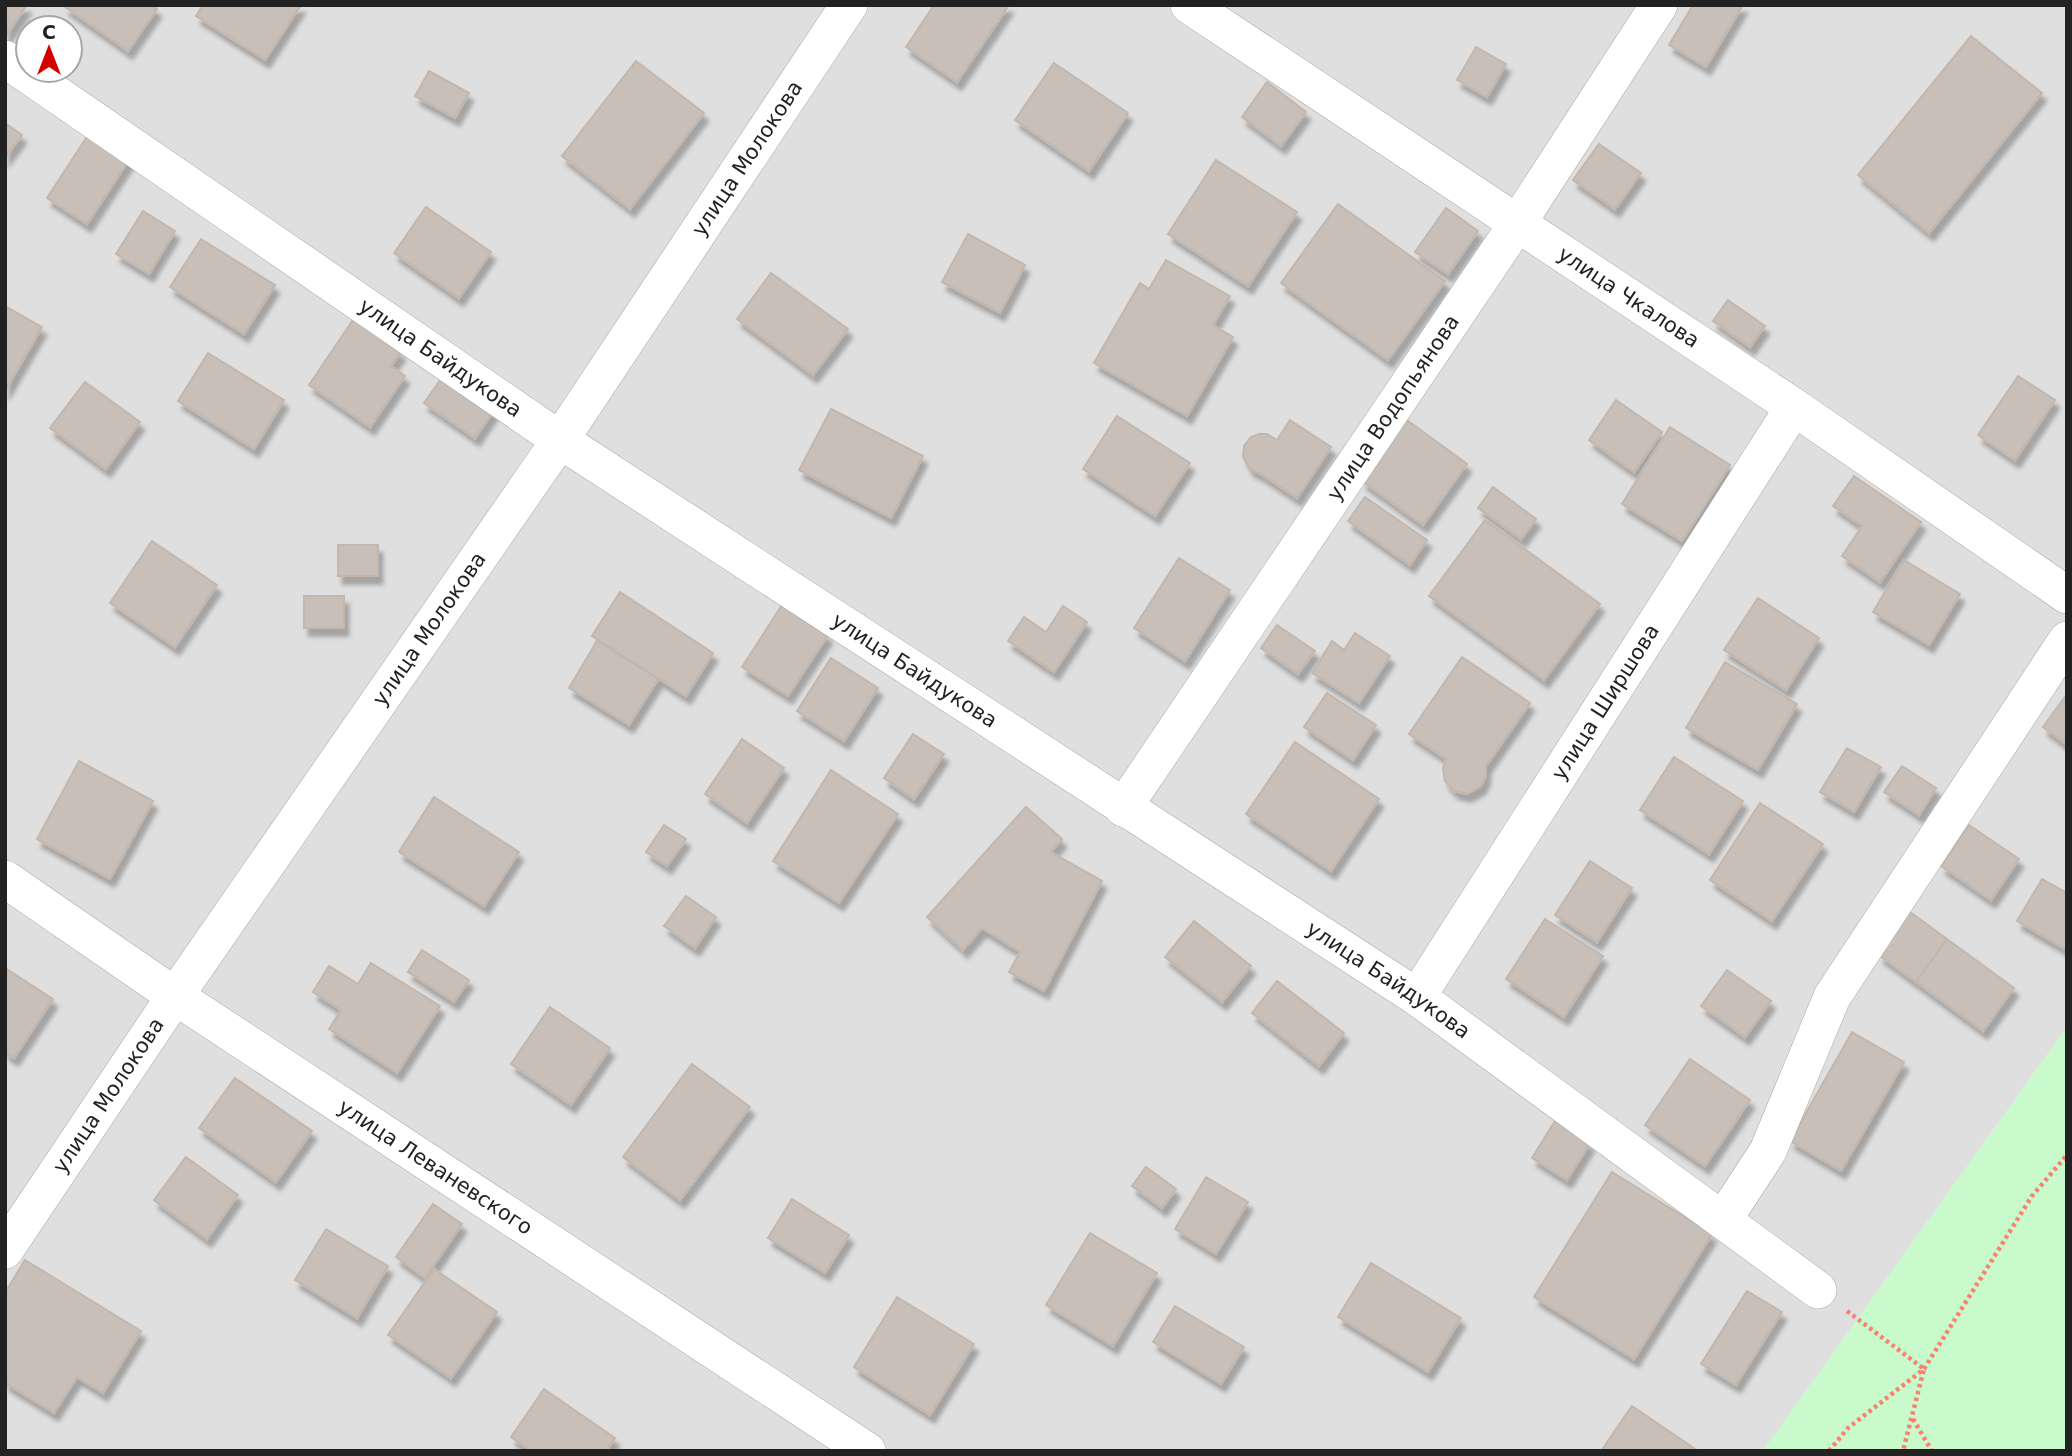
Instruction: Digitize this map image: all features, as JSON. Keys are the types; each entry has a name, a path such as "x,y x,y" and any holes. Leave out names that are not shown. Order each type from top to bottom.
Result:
{"street":[{"name":"улица Молокова","path":"5,1251 175,996 560,440 849,5"},
{"name":"улица Чкалова","path":"1189,5 1794,407 2067,595"},
{"name":"улица Водопьянова","path":"1123,808 1517,224 1659,5"},
{"name":"улица Байдукова","path":"5,59 560,440 1416,997 1818,1290"},
{"name":"улица Ширшова","path":"1416,997 1794,407"},
{"path":"1723,1220 1768,1152 1832,997 2067,640"},
{"name":"улица Леваневского","path":"5,879 175,996 867,1451"}],"path":[{"path":"1903,1451 1924,1369 2032,1196 2067,1155"},
{"path":"1818,1290 1924,1369"},
{"path":"1829,1451 1848,1428 1924,1369"},
{"path":"1912,1418 1932,1451"}],"shaded area":[{"path":"5,5 2067,5 2067,1027 1763,1451 5,1451"}],"green space":[{"path":"2067,1027 2067,1451 1763,1451"}],"building":[{"path":"5,5 27,5 21,14 14,14 14,24 5,36"},
{"path":"151,5 157,9 128,51 84,20 84,14 75,14 65,7"},
{"path":"203,5 301,5 265,60 196,16"},
{"path":"934,5 1009,5 957,82 906,47"},
{"path":"1693,5 1743,5 1706,67 1669,45"},
{"path":"1971,36 2042,93 1929,233 1858,175"},
{"path":"1476,47 1506,64 1487,97 1457,80"},
{"path":"636,61 704,113 630,209 562,156"},
{"path":"1054,63 1128,113 1089,171 1015,120"},
{"path":"429,71 469,93 455,118 415,96"},
{"path":"1267,82 1306,112 1281,146 1242,117"},
{"path":"5,123 22,135 5,158"},
{"path":"94,126 134,152 87,224 47,198"},
{"path":"1599,144 1641,173 1615,209 1573,180"},
{"path":"1216,160 1297,212 1248,286 1168,234"},
{"path":"1338,204 1445,281 1388,360 1281,283"},
{"path":"426,207 491,252 459,298 394,253"},
{"path":"1446,208 1478,231 1448,274 1415,252"},
{"path":"143,211 175,231 149,274 116,254"},
{"path":"968,234 1025,265 1000,313 942,282"},
{"path":"201,239 275,285 244,334 170,287"},
{"path":"1166,260 1230,296 1213,325 1233,337 1187,416 1094,363 1140,283 1149,289"},
{"path":"771,273 848,329 813,375 737,319"},
{"path":"1728,300 1765,326 1750,347 1713,321"},
{"path":"5,306 42,327 5,391"},
{"path":"353,320 401,352 391,366 405,376 370,427 309,385"},
{"path":"208,353 284,400 254,449 178,401"},
{"path":"448,369 499,403 475,438 424,403"},
{"path":"2018,376 2055,400 2015,460 1978,435"},
{"path":"85,382 140,422 106,469 50,428"},
{"path":"1616,400 1662,432 1634,472 1589,440"},
{"path":"831,409 923,456 891,518 799,470"},
{"path":"1117,416 1190,463 1155,516 1083,469"},
{"path":"1290,420 1331,447 1297,498 1250,469 1243,457 1244,446 1251,437 1267,434 1277,440"},
{"path":"1407,420 1467,464 1423,525 1362,481"},
{"path":"1670,427 1730,465 1682,541 1622,504"},
{"path":"1854,476 1921,522 1880,582 1842,556 1862,526 1833,506"},
{"path":"1493,487 1536,519 1521,539 1478,508"},
{"path":"1365,497 1427,540 1410,565 1348,521"},
{"path":"1485,520 1600,604 1544,680 1429,596"},
{"path":"152,541 217,585 175,647 110,603"},
{"path":"338,545 378,545 378,576 338,576"},
{"path":"1179,558 1230,590 1185,661 1134,628"},
{"path":"1904,560 1960,594 1929,645 1873,612"},
{"path":"620,592 713,653 686,696 592,636"},
{"path":"304,596 344,596 344,628 304,628"},
{"path":"1758,598 1819,638 1786,690 1724,650"},
{"path":"782,605 828,635 788,696 742,667"},
{"path":"1063,606 1087,622 1054,672 1008,641 1024,617 1046,632"},
{"path":"1277,625 1315,651 1298,674 1261,648"},
{"path":"1355,633 1390,656 1359,703 1312,673 1332,641 1344,650"},
{"path":"597,641 658,679 629,725 569,688"},
{"path":"1462,657 1530,703 1486,766 1486,776 1481,786 1467,794 1454,791 1445,781 1443,768 1446,759 1409,734"},
{"path":"831,658 878,688 844,741 797,711"},
{"path":"1725,662 1797,704 1758,770 1686,728"},
{"path":"1327,693 1376,725 1353,760 1304,727"},
{"path":"2067,694 2067,745 2043,727"},
{"path":"913,734 944,754 914,799 884,778"},
{"path":"742,739 784,768 747,823 705,794"},
{"path":"1295,742 1379,799 1331,871 1246,814"},
{"path":"1847,748 1881,767 1854,812 1820,792"},
{"path":"1674,757 1743,801 1709,854 1640,810"},
{"path":"79,761 153,801 110,879 37,839"},
{"path":"1902,766 1936,788 1919,815 1884,792"},
{"path":"831,770 898,814 839,903 773,861"},
{"path":"434,797 519,852 484,906 399,852"},
{"path":"1760,803 1823,844 1772,921 1710,880"},
{"path":"1026,807 1062,839 1051,852 1102,881 1044,991 1009,972 1020,952 982,928 963,950 927,917"},
{"path":"664,825 686,839 667,866 646,852"},
{"path":"1969,825 2019,859 1991,900 1941,866"},
{"path":"1590,861 1632,888 1597,942 1555,915"},
{"path":"2042,879 2067,893 2067,950 2017,921"},
{"path":"686,896 716,917 695,948 664,926"},
{"path":"1910,912 1947,939 1916,982 1879,955"},
{"path":"1545,919 1603,956 1564,1017 1506,979"},
{"path":"1194,921 1251,966 1222,1002 1165,957"},
{"path":"1947,939 2014,988 1983,1031 1916,982"},
{"path":"422,950 469,980 454,1002 408,972"},
{"path":"371,963 440,1006 397,1073 329,1029 341,1010 313,992 329,966 358,984"},
{"path":"5,968 53,999 14,1058 5,1052"},
{"path":"1727,970 1771,1001 1745,1037 1701,1006"},
{"path":"1277,981 1344,1033 1319,1066 1252,1013"},
{"path":"550,1007 610,1048 571,1105 511,1064"},
{"path":"1852,1032 1904,1062 1841,1171 1790,1141"},
{"path":"1690,1059 1750,1100 1705,1166 1645,1125"},
{"path":"692,1064 750,1107 680,1200 623,1157"},
{"path":"235,1078 312,1131 276,1182 199,1128"},
{"path":"1555,1121 1590,1143 1567,1180 1532,1158"},
{"path":"186,1157 238,1195 207,1239 154,1200"},
{"path":"1146,1167 1176,1189 1162,1208 1132,1186"},
{"path":"1612,1172 1712,1234 1634,1359 1534,1297"},
{"path":"1206,1177 1248,1202 1216,1254 1175,1229"},
{"path":"792,1199 849,1235 825,1273 768,1238"},
{"path":"433,1204 462,1224 425,1278 396,1257"},
{"path":"326,1229 388,1266 357,1318 295,1280"},
{"path":"1090,1233 1157,1273 1113,1346 1046,1305"},
{"path":"25,1260 141,1331 103,1393 77,1377 54,1413 5,1383 5,1293"},
{"path":"1371,1263 1461,1318 1428,1372 1338,1317"},
{"path":"434,1269 497,1312 451,1378 388,1335"},
{"path":"1747,1291 1782,1312 1736,1385 1701,1364"},
{"path":"897,1297 974,1344 930,1415 854,1367"},
{"path":"1175,1306 1244,1347 1221,1384 1153,1342"},
{"path":"544,1389 615,1438 606,1451 531,1451 511,1437"},
{"path":"1632,1406 1698,1451 1601,1451"}]}
